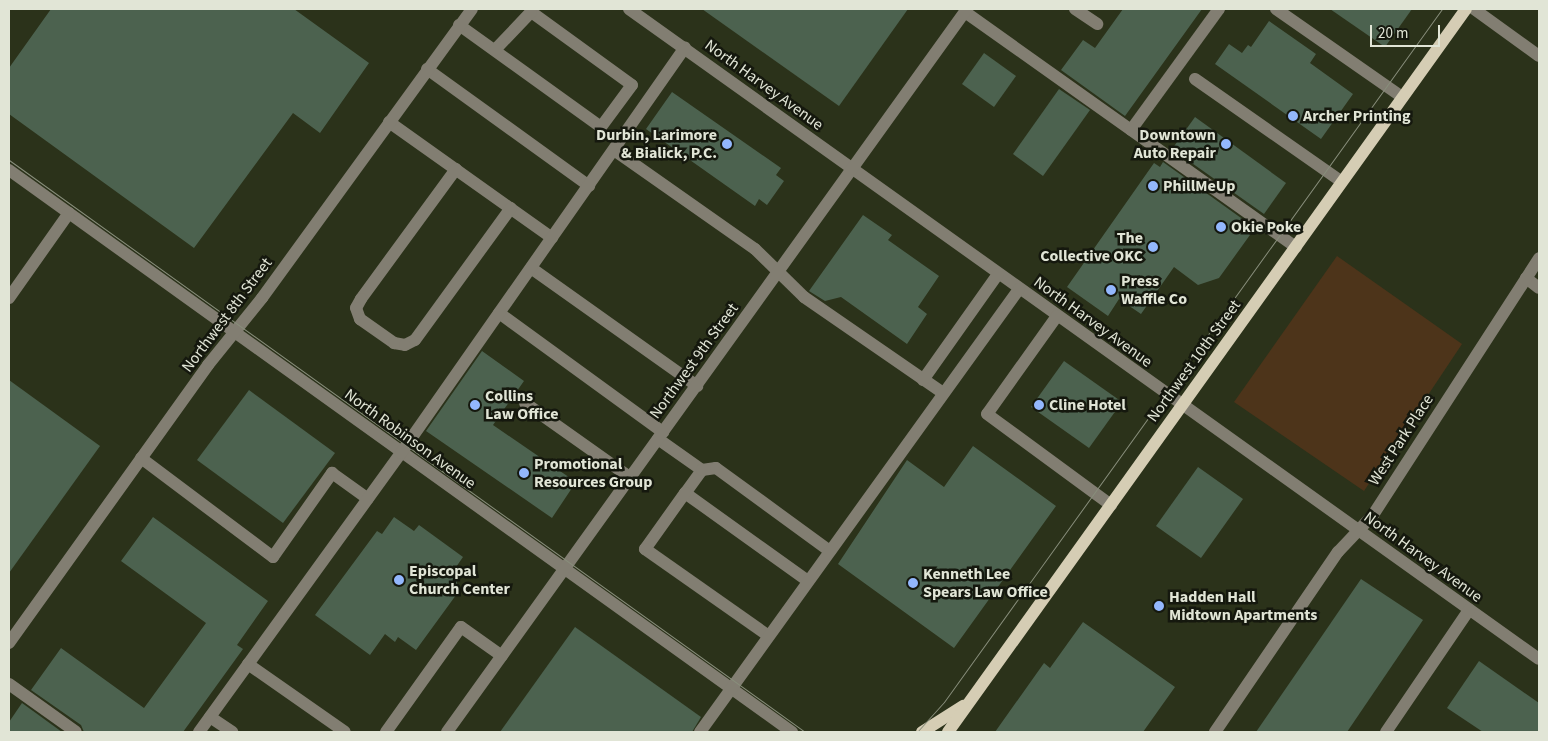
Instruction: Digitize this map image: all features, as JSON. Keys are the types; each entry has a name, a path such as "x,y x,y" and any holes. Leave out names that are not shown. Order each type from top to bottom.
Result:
{"main road":[{"name":"Northwest 10th Street","path":"948,732 1466,9"},
{"path":"922,732 970,702"}],"street":[{"name":"Northwest 8th Street","path":"9,643 141,458 472,9"},
{"name":"North Harvey Avenue","path":"629,9 1182,406 1539,659"},
{"path":"1075,9 1097,24"},
{"path":"1131,130 1219,9"},
{"path":"1276,9 1402,98"},
{"path":"1474,9 1539,56"},
{"path":"459,25 601,127 632,85 529,10 495,50"},
{"path":"966,10 1296,247"},
{"name":"Northwest 9th Street","path":"448,732 966,10"},
{"path":"199,732 401,453 685,48"},
{"path":"427,69 589,186"},
{"path":"1195,79 1342,182"},
{"path":"389,122 552,238"},
{"path":"614,150 755,249 804,297 943,393"},
{"path":"456,169 356,308 360,319 394,343 405,345 415,340 511,208"},
{"name":"North Robinson Avenue","path":"9,170 792,732"},
{"path":"9,298 69,213"},
{"name":"West Park Place","path":"1215,732 1338,552 1373,515 1539,258"},
{"path":"531,268 697,386"},
{"path":"923,380 998,274"},
{"path":"1526,278 1539,288"},
{"path":"700,732 1019,289"},
{"path":"499,313 661,436 702,470"},
{"path":"1057,316 987,414 1111,505"},
{"path":"525,403 631,478"},
{"path":"141,458 273,557 332,473 368,499"},
{"path":"769,636 645,549 685,493 702,470 716,468 830,551"},
{"path":"685,493 808,581"},
{"path":"1386,732 1469,610"},
{"path":"386,732 461,627 502,656"},
{"path":"248,664 345,732"},
{"path":"9,684 76,732"},
{"path":"210,717 232,732"}],"shaded area":[{"path":"1337,256 1462,344 1364,491 1234,402"}],"building":[{"path":"51,9 294,9 369,63 320,133 293,113 194,248 9,114 9,68"},
{"path":"702,9 908,9 839,106"},
{"path":"1123,9 1202,9 1125,116 1061,70 1083,40 1095,48"},
{"path":"1330,9 1412,9 1385,47"},
{"path":"1269,21 1316,54 1310,63 1353,94 1321,139 1215,64 1229,44 1242,53 1248,45 1251,47"},
{"path":"984,53 1016,76 994,107 962,84"},
{"path":"1059,89 1090,110 1043,176 1013,154"},
{"path":"672,92 781,168 776,175 784,181 767,205 759,199 755,206 646,129"},
{"path":"1195,117 1286,183 1264,214 1172,149"},
{"path":"1163,162 1255,228 1219,278 1198,285 1174,267 1141,314 1119,299 1108,316 1067,287 1154,163 1160,167"},
{"path":"863,215 892,235 888,240 939,276 918,307 927,314 907,344 841,297 825,301 809,291"},
{"path":"482,351 524,381 493,425 576,482 552,518 426,431"},
{"path":"1064,361 1122,402 1089,448 1031,407"},
{"path":"9,380 100,446 9,573"},
{"path":"249,390 335,453 283,523 197,460"},
{"path":"973,446 1056,506 954,648 838,564 907,460 944,487"},
{"path":"1198,467 1243,499 1201,558 1156,526"},
{"path":"153,517 268,601 237,645 243,649 183,732 84,732 81,725 31,690 61,648 144,708 206,623 121,561"},
{"name":"Episcopal Church Center","path":"394,517 414,531 419,525 463,557 454,570 459,591 416,650 398,637 395,642 385,634 370,655 315,615 377,531 382,534"},
{"path":"1361,579 1423,620 1347,732 1256,732"},
{"path":"1083,622 1175,687 1143,732 995,732 1044,663 1050,668"},
{"path":"575,627 701,717 692,732 500,732"},
{"path":"1479,661 1539,703 1539,732 1483,732 1447,708"},
{"path":"22,703 62,732 9,732 9,722"}],"tram line":[{"path":"917,732 944,702 1442,9"},
{"path":"9,160 805,732"}],"place":[{"name":"Archer Printing","path":"1293,116"},
{"name":"Durbin, Larimore & Bialick, P.C.","path":"727,144"},
{"name":"Downtown Auto Repair","path":"1226,144"},
{"name":"PhillMeUp","path":"1153,186"},
{"name":"Okie Poke","path":"1221,227"},
{"name":"The Collective OKC","path":"1153,247"},
{"name":"Press Waffle Co","path":"1111,290"},
{"name":"Collins Law Office","path":"475,405"},
{"name":"Cline Hotel","path":"1039,405"},
{"name":"Promotional Resources Group","path":"524,473"},
{"name":"Episcopal Church Center","path":"399,580"},
{"name":"Kenneth Lee Spears Law Office","path":"913,583"},
{"name":"Hadden Hall Midtown Apartments","path":"1159,606"}]}
